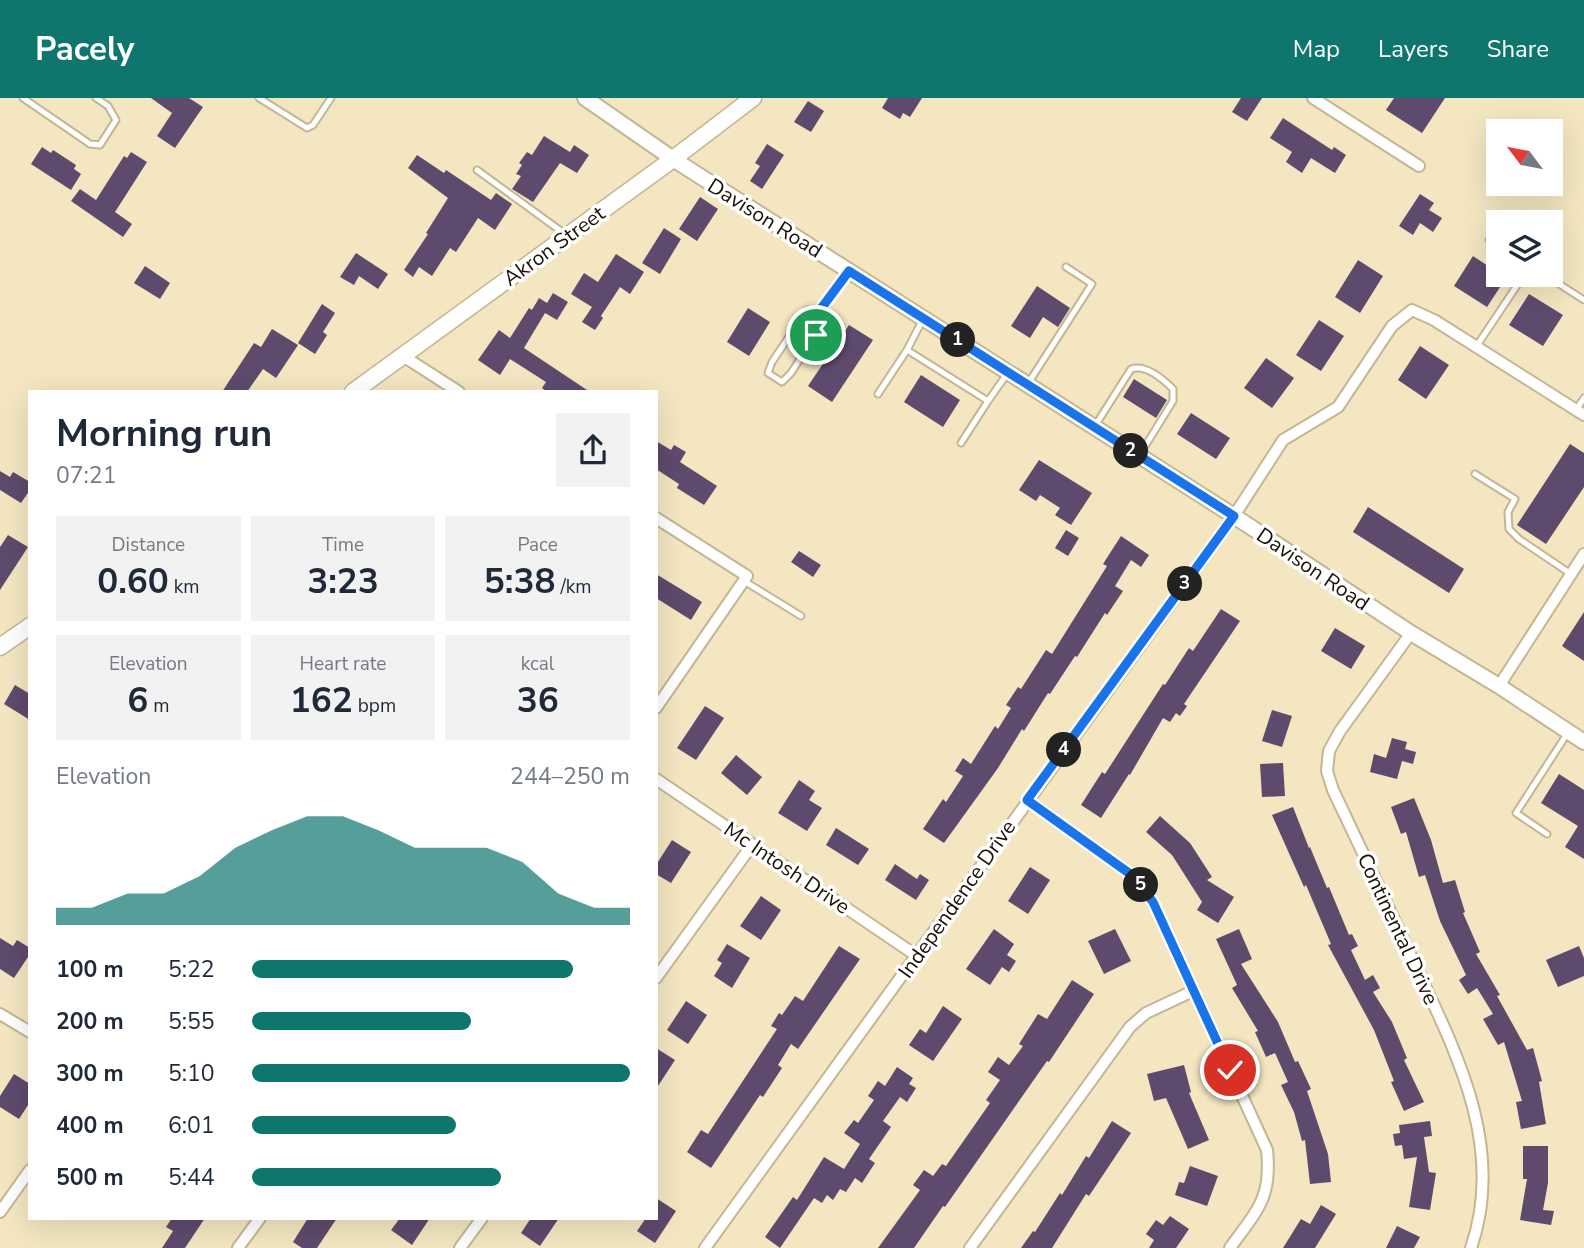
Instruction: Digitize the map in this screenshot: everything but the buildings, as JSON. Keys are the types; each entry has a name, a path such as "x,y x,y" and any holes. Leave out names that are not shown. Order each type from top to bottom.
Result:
{"main road":[{"name":"Akron Street","path":"356,390 753,98"},
{"path":"0,648 28,627"}],"street":[{"name":"Davison Road","path":"585,98 673,159 1584,742"},
{"path":"1313,98 1419,166"},
{"name":"Independence Drive","path":"705,1248 1234,516 1283,440 1338,407 1392,326 1412,310 1434,320 1476,347"},
{"path":"1476,347 1580,413"},
{"path":"403,356 456,390"},
{"path":"658,519 745,578 658,705"},
{"path":"1499,686 1584,554"},
{"name":"Continental Drive","path":"1411,633 1340,731 1329,751 1327,771 1446,1031 1470,1090 1483,1163 1482,1198 1471,1248"},
{"name":"Mc Intosh Drive","path":"658,780 917,956"},
{"path":"1027,800 1133,876 1153,902 1267,1150 1269,1172 1265,1197 1230,1248"},
{"path":"658,975 752,845"},
{"path":"970,1248 1130,1027 1146,1013 1193,991"},
{"path":"0,1014 28,1031"},
{"path":"0,1212 28,1173"},
{"path":"238,1248 259,1220"},
{"path":"460,1248 481,1220"}],"lane":[{"path":"23,98 90,144 100,145 116,120 108,106 96,98"},
{"path":"259,98 307,128 313,124 331,98"},
{"path":"477,170 567,236"},
{"path":"1027,384 1092,284 1066,267"},
{"path":"820,310 849,271"},
{"path":"1476,347 1516,287"},
{"path":"1563,287 1584,300"},
{"path":"807,310 820,310 824,322 791,373 782,382 768,373 772,362 807,310"},
{"path":"878,394 907,350 923,318"},
{"path":"907,350 988,401"},
{"path":"1094,427 1131,369 1135,367 1147,370 1173,389 1174,395 1170,408 1139,456"},
{"path":"961,443 1008,372"},
{"path":"1580,413 1584,398"},
{"path":"1475,474 1515,499 1508,512 1509,529 1571,574"},
{"path":"745,578 801,616"},
{"path":"1547,834 1516,813 1569,732"}],"route":[{"path":"816,335 824,322 820,310 849,271 1234,516 1027,800 1133,876 1153,902 1230,1070"}]}
